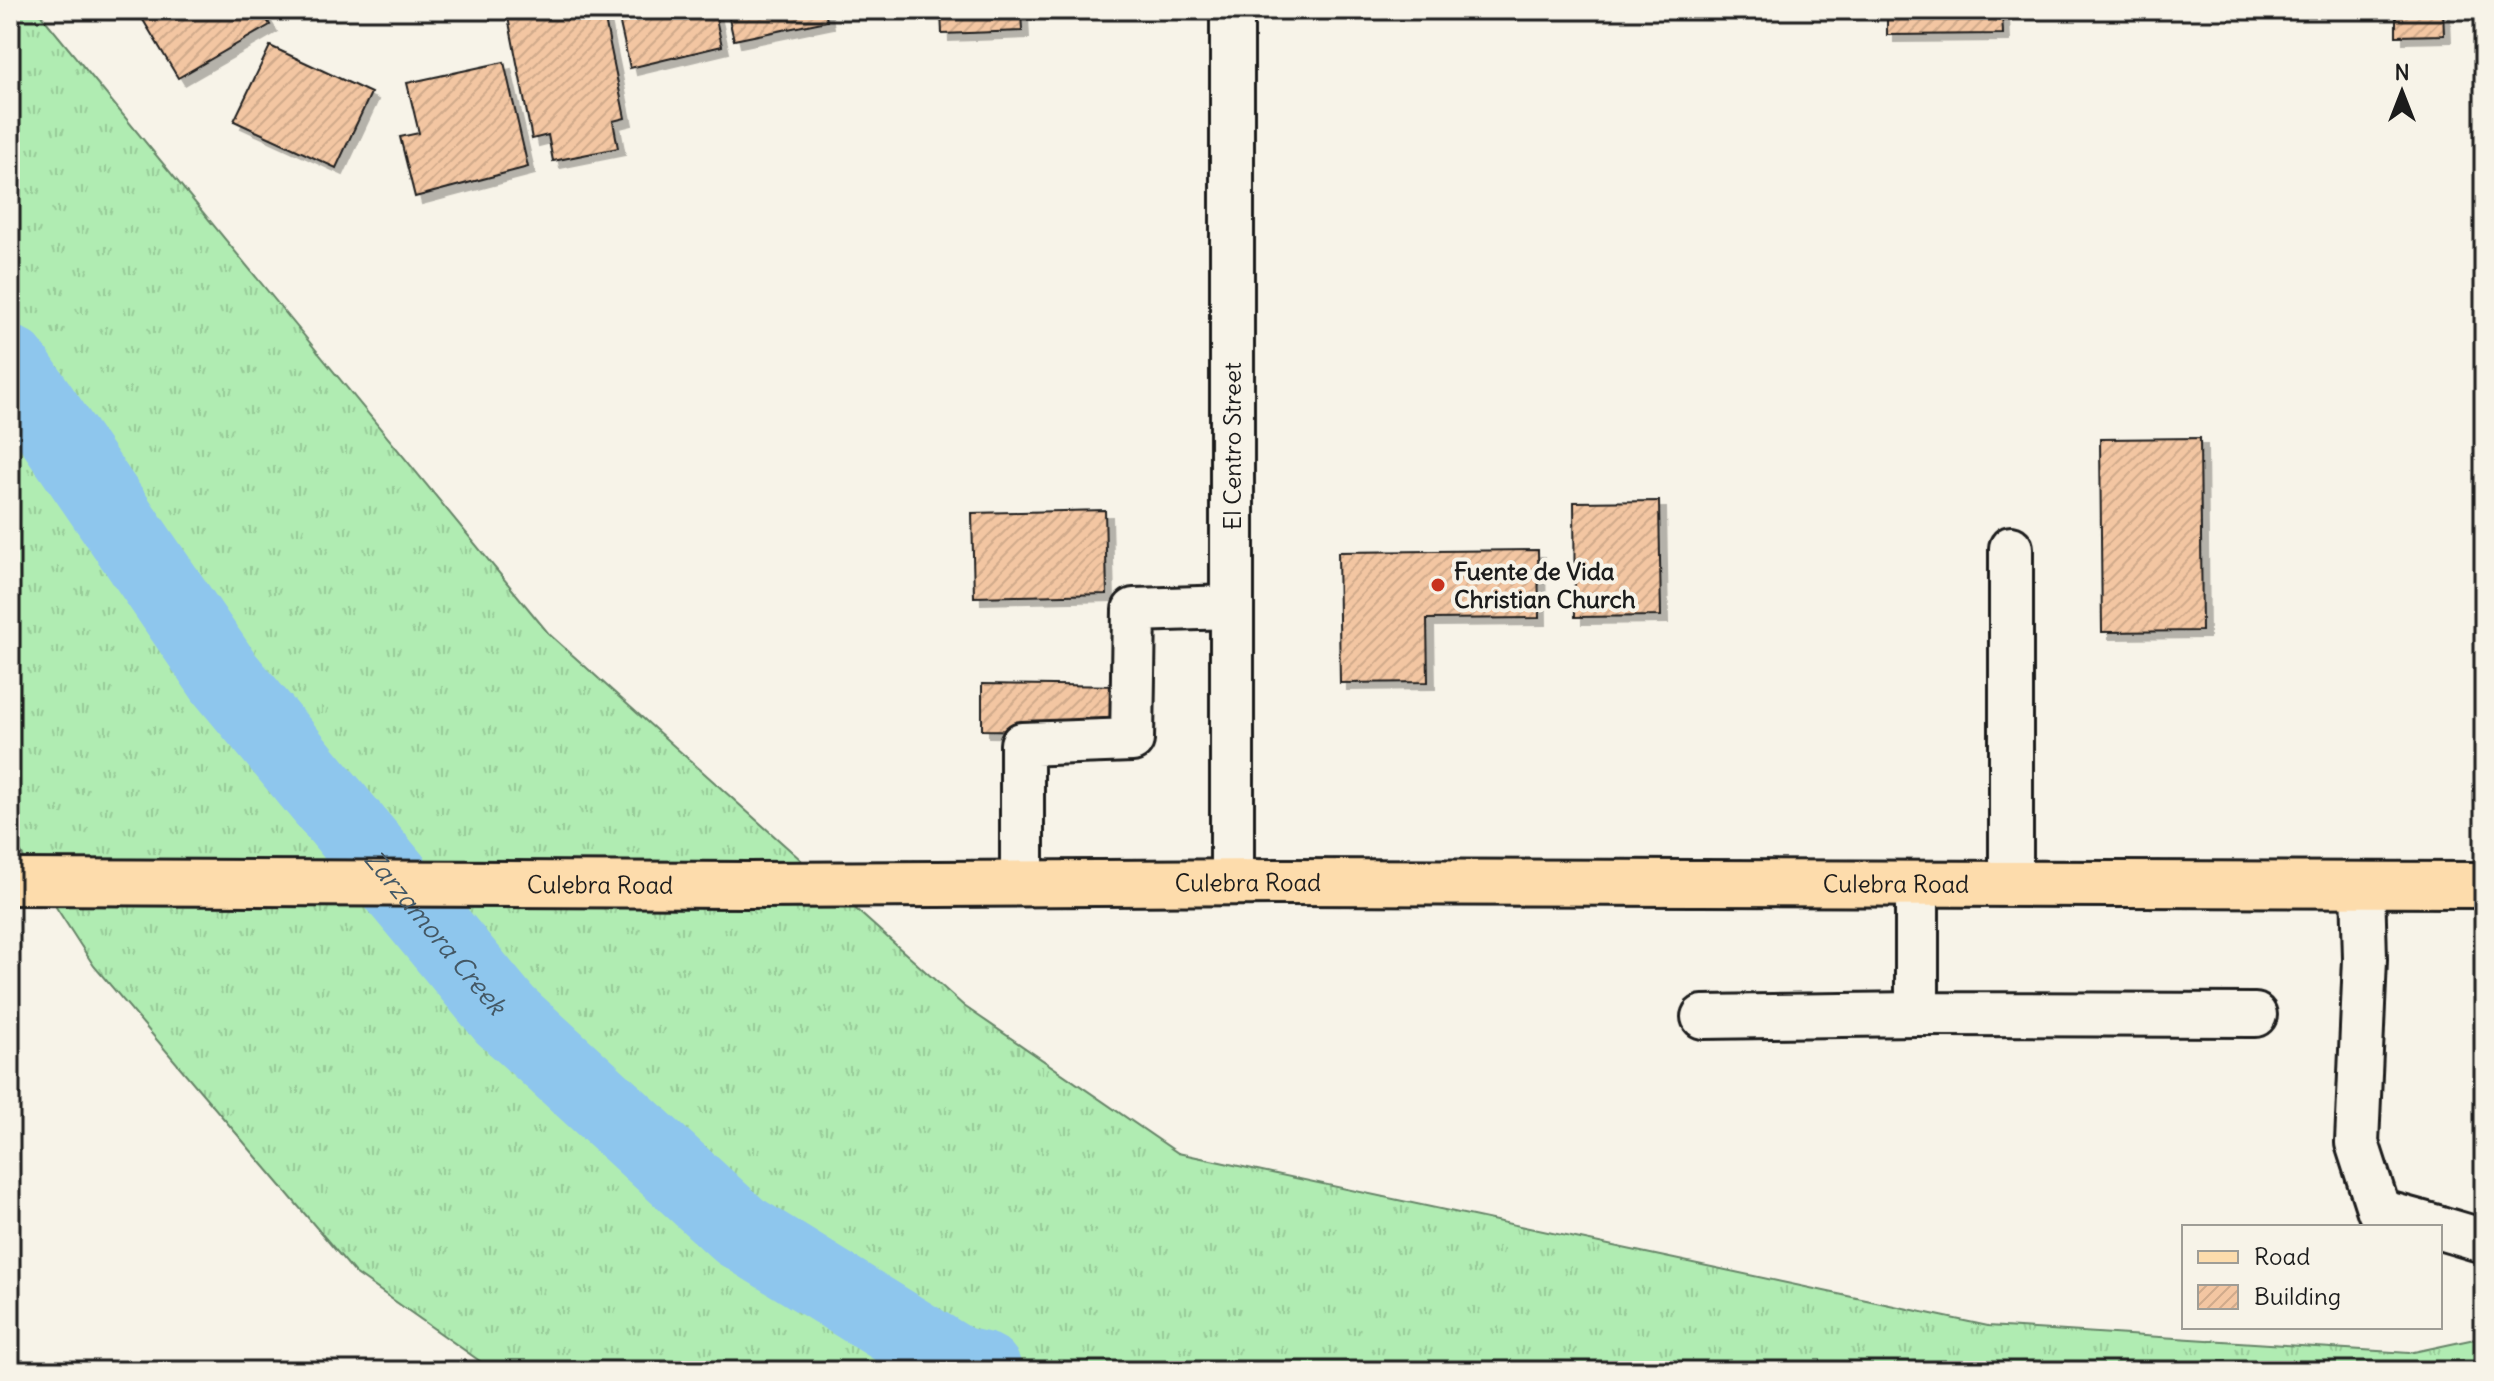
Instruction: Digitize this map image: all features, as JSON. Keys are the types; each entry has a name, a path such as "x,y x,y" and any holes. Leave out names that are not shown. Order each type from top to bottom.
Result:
{"main road":[{"name":"Culebra Road","path":"10,882 2484,885"}],"street":[{"name":"El Centro Street","path":"1232,10 1232,882"},
{"path":"2011,548 2011,884"},
{"path":"1022,883 1022,744 1132,740 1134,610 1232,607"},
{"path":"1917,884 1917,1014"},
{"path":"2363,885 2365,959 2357,1143 2379,1211 2428,1225"},
{"path":"1703,1017 2255,1015"},
{"path":"2442,1229 2477,1239 2484,1237"}],"green space":[{"path":"10,10 37,10 549,634 964,1006 1178,1153 1988,1326 2409,1353 2484,1337 2484,1371 494,1371 355,1273 94,966 10,836"}],"building":[{"path":"137,10 261,10 270,25 178,78"},
{"path":"603,10 625,118 613,121 618,148 553,161 548,135 532,139 507,12"},
{"path":"617,10 714,10 722,46 630,68"},
{"path":"727,10 825,10 827,21 734,40"},
{"path":"941,10 1021,10 1022,31 942,34"},
{"path":"1887,10 2002,10 2003,34 1887,35"},
{"path":"2396,10 2443,10 2444,35 2396,36"},
{"path":"270,46 371,93 336,168 234,121"},
{"path":"504,62 528,167 415,197 400,137 419,133 407,83"},
{"path":"2200,438 2202,631 2102,632 2100,439"},
{"path":"1659,501 1661,616 1575,617 1574,502"},
{"path":"1105,510 1107,594 974,597 972,513"},
{"name":"Fuente de Vida Christian Church","path":"1538,550 1539,618 1427,619 1428,682 1340,683 1338,552"},
{"path":"982,684 1125,686 1124,732 982,730"},
{"path":"2481,991 2484,991 2483,1169"}],"waterway":[{"name":"Zarzamora Creek","path":"10,365 225,678 505,1015 740,1231 957,1365 983,1371"}],"place":[{"name":"Fuente de Vida Christian Church","path":"1438,585"}]}
